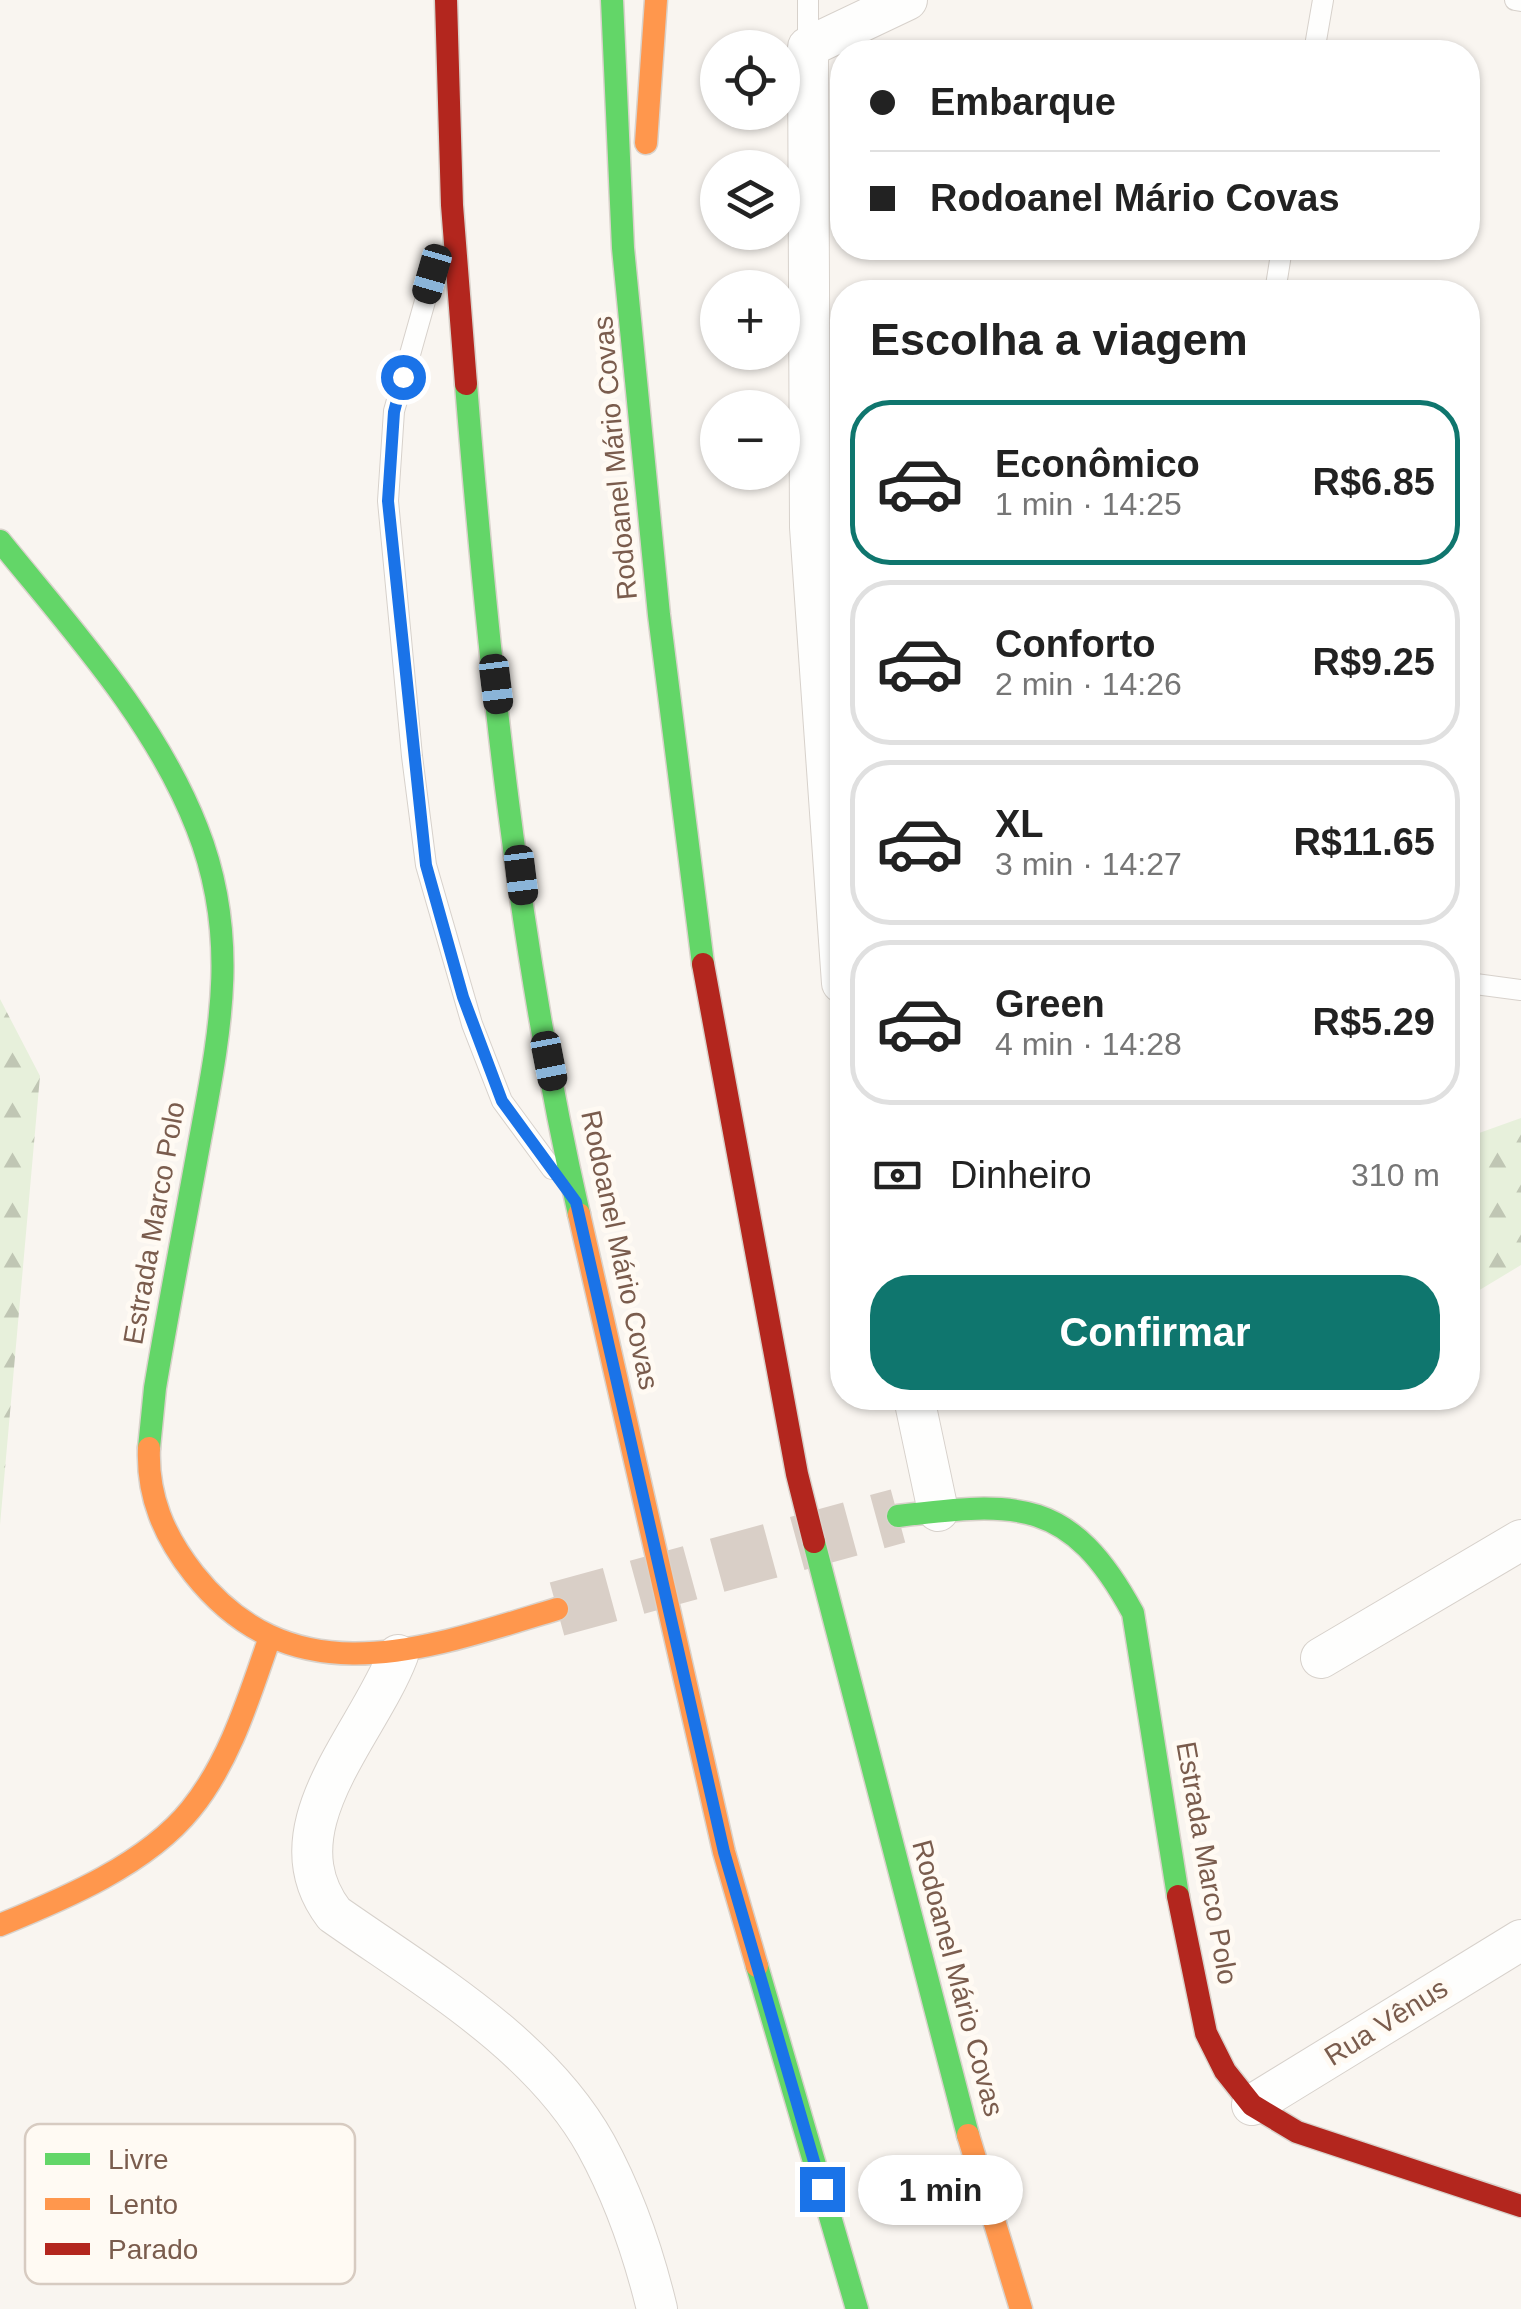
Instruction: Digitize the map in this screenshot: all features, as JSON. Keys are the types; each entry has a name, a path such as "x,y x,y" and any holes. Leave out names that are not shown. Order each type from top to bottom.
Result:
{"main road":[{"name":"Rodoanel Mário Covas","path":"446,0 452,205 481,569 536,990 576,1202 724,1852 857,2309"},
{"name":"Rodoanel Mário Covas","path":"612,0 623,248 660,615 708,1000 797,1474 952,2081 1022,2309"},
{"path":"633,326 656,0"},
{"name":"Estrada Marco Polo","path":"0,541 131,707 184,796 210,858 224,940 223,1002 154,1394 149,1474 162,1523 185,1565 245,1625 269,1640 350,1658 398,1655 557,1608"},
{"name":"Estrada Marco Polo","path":"898,1516 989,1504 1037,1514 1086,1538 1112,1569 1133,1614 1182,1918 1206,2034 1224,2070 1252,2105 1297,2132 1512,2195"},
{"path":"0,1925 155,1842 190,1809 244,1712 269,1640"}],"street":[{"path":"830,812 810,527 808,48 907,0"},
{"path":"917,1410 938,1510"},
{"path":"1321,1658 1521,1540"},
{"path":"398,1655 382,1696 315,1817 310,1860 317,1892 334,1914 468,2009 540,2074 594,2142 638,2234 658,2309"},
{"name":"Rua Vênus","path":"1252,2105 1521,1940"}],"lane":[{"path":"808,0 808,48"},
{"path":"1316,40 1322,0"},
{"path":"452,205 394,412 388,501 412,756 426,865 472,1024 502,1101 576,1202"},
{"path":"1480,985 1521,990"}],"green space":[{"path":"0,999 40,1076 0,1525"},
{"path":"1521,1118 1521,1265 1480,1290 1480,1133"}],"tunnel":[{"path":"557,1609 898,1516"}],"traffic: fast":[{"path":"612,0 623,248 659,615 703,964"},
{"path":"466,384 495,696 522,906 579,1214"},
{"path":"0,541 110,677 159,750 197,828 219,911 222,991 218,1031 155,1388 149,1448"},
{"path":"898,1516 977,1509 1037,1516 1063,1528 1087,1547 1110,1575 1133,1613 1178,1896"},
{"path":"814,1542 968,2135"},
{"path":"757,1966 857,2309"}],"traffic: slow":[{"path":"646,143 656,0"},
{"path":"579,1214 724,1852 757,1966"},
{"path":"149,1448 154,1499 183,1560 233,1613 275,1638 319,1651 365,1653 460,1638 557,1609"},
{"path":"0,1925 103,1878 173,1829 205,1790 228,1749 269,1640"},
{"path":"968,2135 1021,2309"}],"traffic: jam":[{"path":"446,0 452,205 466,384"},
{"path":"703,964 797,1474 814,1542"},
{"path":"1178,1896 1206,2033 1225,2071 1252,2105 1297,2132 1521,2206"}],"route":[{"path":"403,377 394,412 388,501 426,865 463,997 502,1101 576,1202 724,1852 822,2189"}]}
